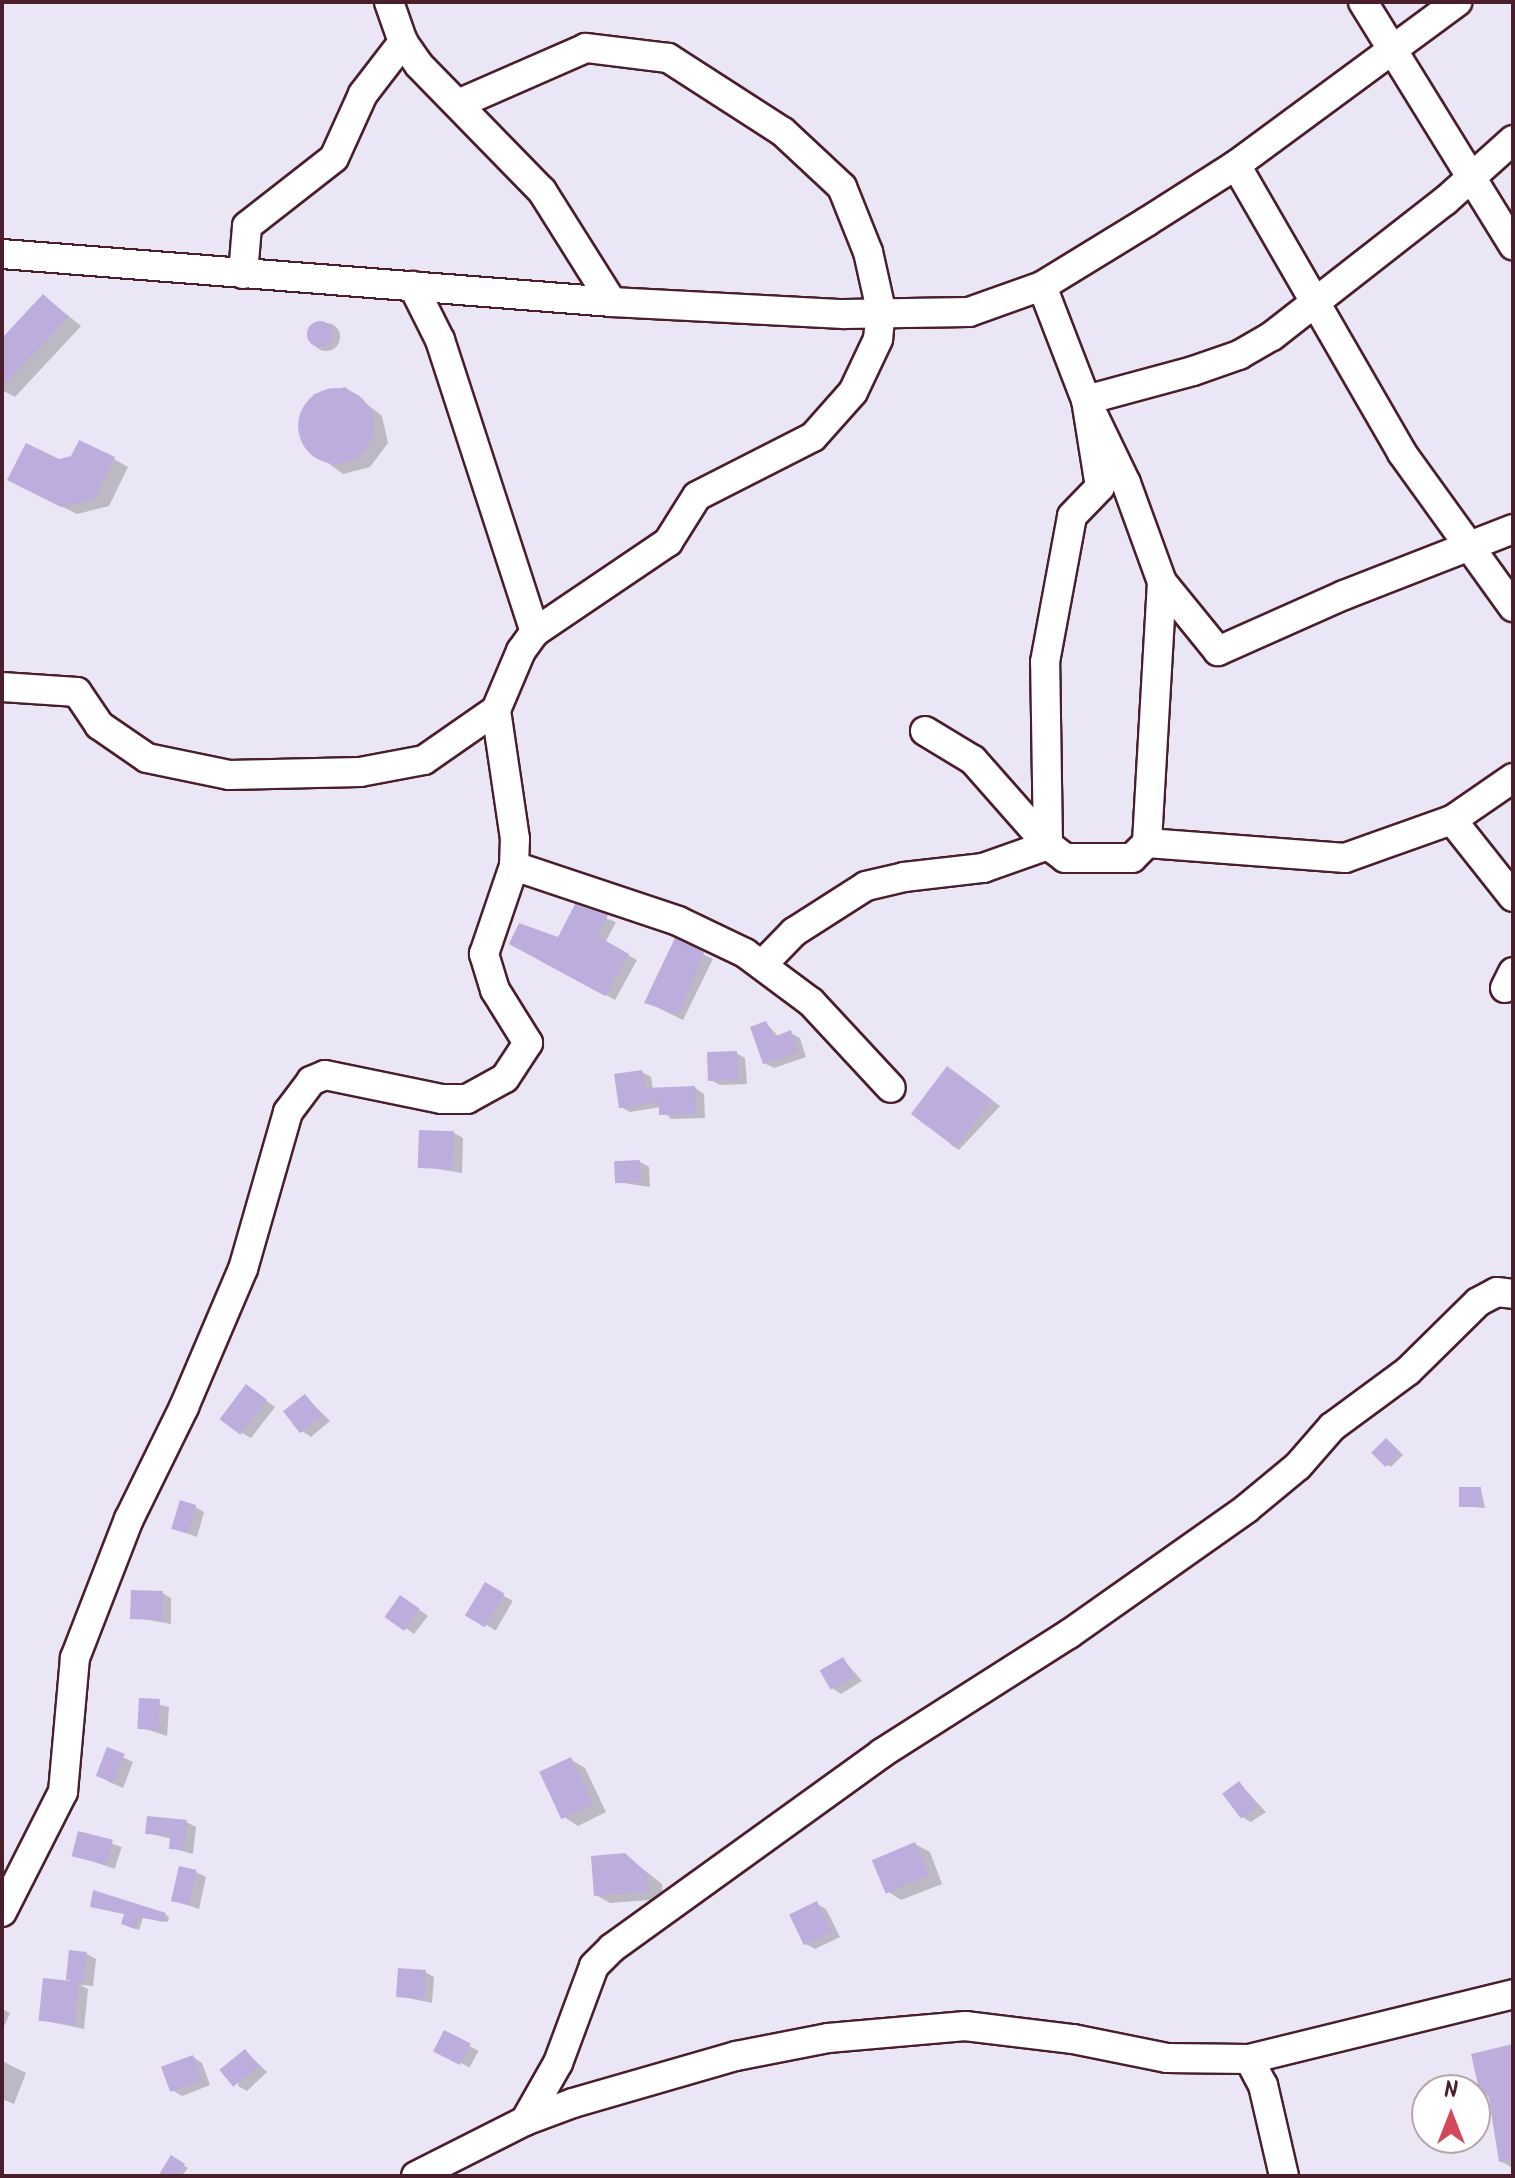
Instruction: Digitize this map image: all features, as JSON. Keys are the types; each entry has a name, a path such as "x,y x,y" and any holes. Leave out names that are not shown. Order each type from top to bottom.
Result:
{"street":[{"path":"389,2 403,42 542,191 612,302"},
{"path":"1363,2 1513,245"},
{"path":"2,254 612,302 844,314 881,310 969,312 1042,286 1236,165 1457,2"},
{"path":"243,274 247,226 334,158 363,94 403,42"},
{"path":"2,1912 63,1792 75,1658 129,1519 184,1407 243,1269 288,1112 311,1081 325,1075 442,1099 467,1099 505,1078 528,1043 495,990 484,954 514,866 515,839 496,710 521,651 535,632 655,554 697,496 813,437 836,415 867,368 878,339 881,310 868,252 842,187 783,132 668,58 586,48 458,104"},
{"path":"1086,400 1239,355 1317,302 1513,140"},
{"path":"1236,165 1402,453 1513,607"},
{"path":"413,286 440,340 535,632"},
{"path":"1042,286 1086,400 1126,483 1162,582 1218,651 1513,529"},
{"path":"1048,845 1045,662 1072,516 1100,487 1086,400"},
{"path":"925,731 973,760 1048,845 1065,858 1132,858 1147,843 1162,582"},
{"path":"2,687 77,692 99,725 147,758 229,775 360,772 424,760 496,710"},
{"path":"1147,843 1345,858 1452,820 1513,778"},
{"path":"1452,820 1513,897"},
{"path":"762,965 794,932 866,886 983,868 1048,845"},
{"path":"514,866 710,933 762,965 811,1002 891,1088"},
{"path":"525,2121 558,2063 594,1966 612,1948 882,1753 1069,1634 1246,1509 1298,1466 1332,1427 1408,1371 1478,1302 1497,1292 1513,1294"},
{"path":"416,2176 525,2121 736,2056 890,2030 979,2027 1167,2058 1249,2059 1513,1994"},
{"path":"1249,2059 1263,2085 1284,2176"}],"building":[{"path":"43,294 68,317 2,387 2,338"},
{"path":"320,321 329,325 333,334 329,343 320,347 311,343 307,334 311,325"},
{"path":"336,388 350,391 363,399 371,412 374,426 371,440 363,453 350,461 336,464 322,461 309,453 301,440 298,426 301,412 309,399 322,391"},
{"path":"79,440 115,457 94,499 61,507 7,480 26,443 59,459 71,456"},
{"path":"575,904 608,915 597,936 629,954 605,996 509,944 519,923 558,937"},
{"path":"675,938 704,952 679,1014 644,1003"},
{"path":"766,1021 774,1037 791,1030 798,1052 763,1064 750,1027"},
{"path":"737,1051 738,1080 708,1081 707,1052"},
{"path":"947,1066 992,1100 956,1148 911,1114"},
{"path":"642,1070 645,1088 695,1086 696,1114 659,1115 659,1102 619,1108 614,1074"},
{"path":"419,1130 454,1131 453,1169 418,1168"},
{"path":"640,1160 641,1182 615,1183 614,1161"},
{"path":"246,1384 267,1400 240,1435 220,1419"},
{"path":"305,1394 322,1416 300,1433 283,1411"},
{"path":"1386,1438 1400,1452 1385,1467 1371,1453"},
{"path":"1459,1487 1481,1487 1481,1507 1459,1507"},
{"path":"180,1500 196,1505 187,1534 171,1529"},
{"path":"485,1582 505,1594 485,1627 465,1615"},
{"path":"131,1590 163,1591 162,1620 130,1619"},
{"path":"400,1595 420,1609 404,1631 385,1617"},
{"path":"843,1657 854,1676 831,1690 820,1670"},
{"path":"139,1698 160,1699 158,1730 137,1729"},
{"path":"107,1747 125,1754 114,1783 96,1776"},
{"path":"571,1757 593,1804 561,1819 539,1772"},
{"path":"1239,1781 1258,1806 1241,1818 1222,1794"},
{"path":"147,1816 187,1820 184,1850 169,1849 170,1835 145,1834"},
{"path":"78,1831 113,1840 107,1865 72,1856"},
{"path":"915,1842 929,1875 886,1894 872,1860"},
{"path":"625,1853 648,1874 649,1892 594,1896 591,1856"},
{"path":"179,1866 197,1870 188,1905 171,1901"},
{"path":"93,1890 166,1913 164,1922 139,1917 135,1929 121,1924 124,1914 90,1907"},
{"path":"817,1901 832,1932 804,1945 789,1915"},
{"path":"69,1950 87,1952 84,1982 66,1980"},
{"path":"398,1968 426,1970 424,1999 396,1997"},
{"path":"43,1978 79,1982 74,2025 39,2021"},
{"path":"444,2030 471,2044 460,2065 433,2051"},
{"path":"1513,2044 1513,2159 1499,2162 1491,2112 1491,2074 1476,2074 1471,2054"},
{"path":"245,2049 259,2066 233,2087 219,2070"},
{"path":"193,2055 202,2080 170,2092 161,2067"},
{"path":"171,2155 185,2164 177,2176 158,2176"}]}
